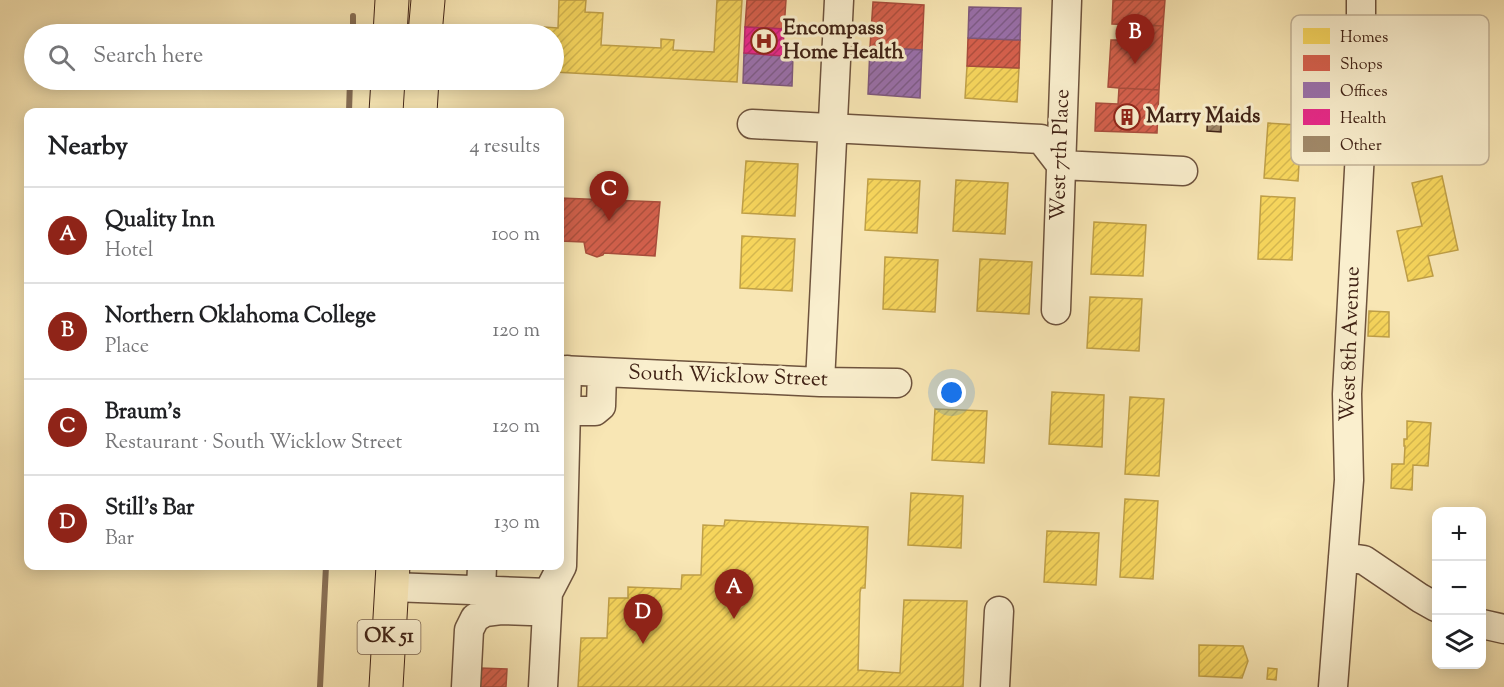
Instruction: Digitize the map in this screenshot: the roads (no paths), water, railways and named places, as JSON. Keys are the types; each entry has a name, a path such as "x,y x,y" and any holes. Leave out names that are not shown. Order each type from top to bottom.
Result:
{"highway":[{"path":"391,24 392,0"},
{"path":"427,24 428,0"},
{"path":"386,108 387,90"},
{"path":"420,108 421,90"},
{"name":"OK 51","path":"386,687 392,573"}],"street":[{"path":"820,381 839,0"},
{"name":"West 7th Place","path":"1056,310 1067,0"},
{"path":"752,123 1041,139 1061,165 1183,171"},
{"name":"West 8th Avenue","path":"1332,687 1349,480 1347,394 1359,165"},
{"name":"South Wicklow Street","path":"564,370 897,383"},
{"path":"566,411 595,411 601,406 602,372"},
{"path":"564,384 566,411 564,456"},
{"path":"1343,557 1364,560 1432,604"},
{"path":"543,687 547,603 556,570"},
{"path":"392,573 481,578 547,603"},
{"path":"466,687 469,630 475,618 484,612 547,603"},
{"path":"995,687 999,611"},
{"path":"1486,625 1504,629"}],"waterway":[{"path":"353,16 353,24"},
{"path":"349,108 350,90"},
{"path":"320,687 326,570"}],"place":[{"name":"Encompass Home Health","path":"764,41"},
{"name":"Northern Oklahoma College","path":"1135,64"},
{"name":"Marry Maids","path":"1127,117"},
{"name":"Braum's","path":"609,221"},
{"name":"Quality Inn","path":"734,619"},
{"name":"Still's Bar","path":"643,644"}]}
